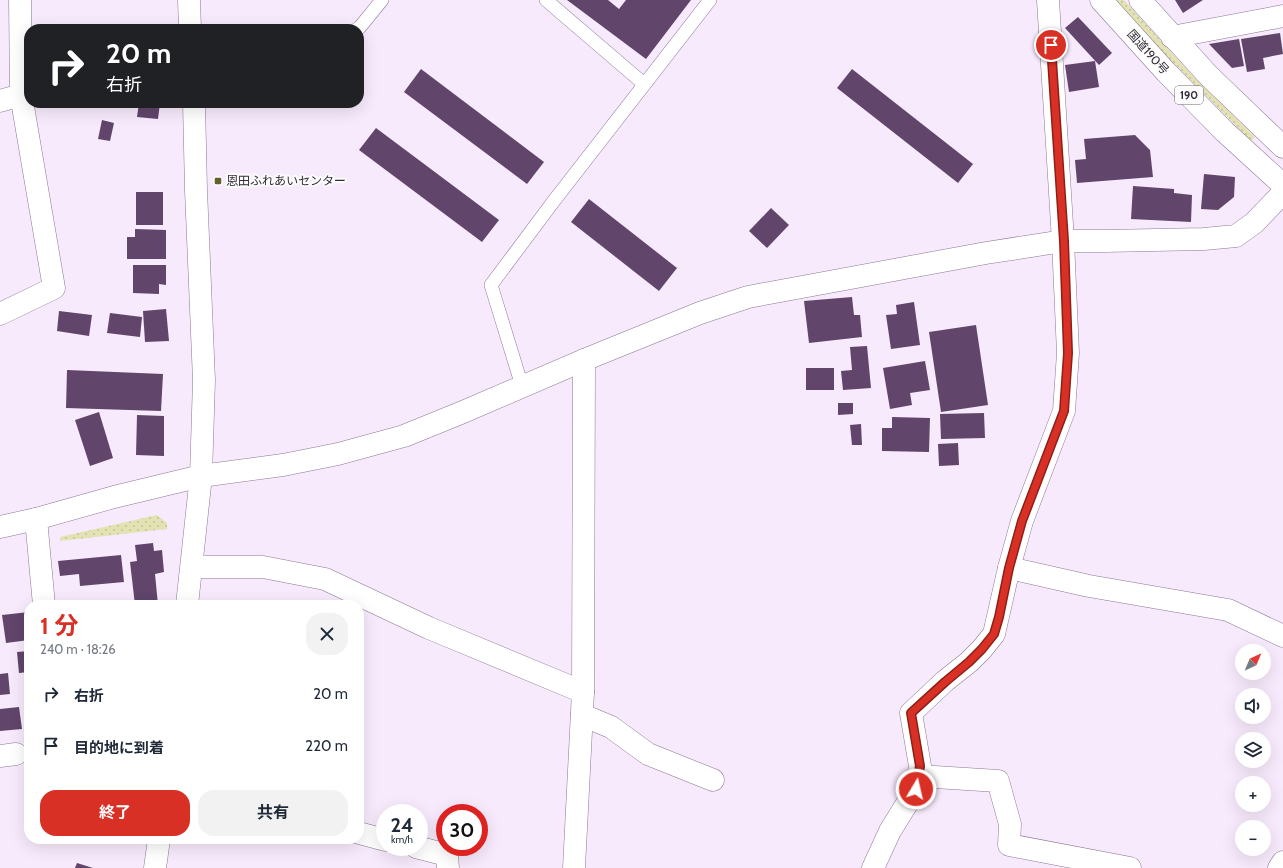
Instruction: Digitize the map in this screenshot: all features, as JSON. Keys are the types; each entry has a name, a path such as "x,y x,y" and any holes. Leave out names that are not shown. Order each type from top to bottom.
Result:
{"main road":[{"path":"0,314 54,288 21,95 20,0"},
{"path":"189,0 190,24"},
{"path":"873,868 890,831 916,789 920,766 911,713 969,662 994,634 1009,568 1022,521 1064,411 1068,353 1064,241 1048,0"},
{"name":"国道190号","path":"1101,0 1166,72 1225,132 1283,185"},
{"name":"190","path":"1140,0 1208,76 1283,147"},
{"path":"1172,37 1283,16"},
{"path":"0,101 21,95"},
{"path":"188,600 201,476 204,380 194,108"},
{"path":"0,527 36,519 114,496 201,476 283,465 345,452 404,436 700,313 748,297 986,253 1064,241 1204,239 1236,236 1254,223 1283,194"},
{"path":"574,868 583,692 584,360"},
{"path":"36,519 44,600"},
{"path":"192,567 263,567 324,580 429,628 583,692"},
{"path":"1009,568 1089,586 1228,610 1283,636"},
{"path":"582,715 612,727 648,754 713,780"},
{"path":"919,776 998,781 1010,824 1009,844 1130,868"},
{"path":"364,834 376,838"},
{"path":"155,868 158,844"},
{"path":"428,850 446,854 448,868"},
{"path":"1279,868 1283,862"}],"lane":[{"path":"362,24 382,0"},
{"path":"546,0 644,84"},
{"path":"522,386 491,285 553,202 710,0"}],"green space":[{"path":"1115,0 1124,0 1191,74 1255,137 1251,141 1143,32"},
{"path":"157,515 167,523 167,529 60,541 60,537"}],"building":[{"path":"567,0 608,0 619,9 626,0 691,0 646,59"},
{"path":"1175,0 1203,0 1183,13"},
{"path":"1078,17 1112,53 1099,65 1065,28"},
{"path":"1280,33 1283,54 1263,58 1265,69 1247,72 1241,39"},
{"path":"1239,39 1244,66 1232,68 1209,44"},
{"path":"1095,61 1099,87 1069,92 1065,65"},
{"path":"421,69 544,162 527,184 404,92"},
{"path":"852,69 973,164 958,183 837,88"},
{"path":"138,108 159,108 158,119 137,117"},
{"path":"102,120 114,123 110,141 98,139"},
{"path":"376,128 499,220 482,242 359,150"},
{"path":"1135,135 1150,150 1153,177 1077,183 1075,160 1086,159 1084,139"},
{"path":"1204,174 1235,177 1234,197 1218,210 1201,209"},
{"path":"1133,186 1174,189 1174,193 1192,195 1191,222 1131,219"},
{"path":"136,192 163,192 163,225 136,225"},
{"path":"589,199 677,268 659,291 571,222"},
{"path":"771,208 789,225 767,248 749,231"},
{"path":"135,229 166,230 166,259 127,259 127,237 135,237"},
{"path":"133,265 166,265 166,285 159,284 159,294 133,293"},
{"path":"852,297 854,315 860,315 862,337 809,343 804,301"},
{"path":"914,302 920,345 891,349 886,315 897,314 896,305"},
{"path":"166,309 169,341 145,342 143,311"},
{"path":"59,311 92,315 89,336 57,331"},
{"path":"110,313 142,317 140,337 107,333"},
{"path":"976,325 988,405 941,412 929,332"},
{"path":"867,346 871,388 843,390 841,371 852,370 850,347"},
{"path":"925,361 930,390 910,393 912,405 890,409 883,368"},
{"path":"806,368 834,368 834,390 806,390"},
{"path":"67,370 163,374 161,411 66,408"},
{"path":"838,403 853,403 853,414 838,415"},
{"path":"99,412 113,458 90,466 75,420"},
{"path":"984,413 985,438 941,439 940,414"},
{"path":"137,415 164,416 164,456 136,455"},
{"path":"892,417 930,418 929,452 882,451 882,428 892,428"},
{"path":"861,424 862,445 852,445 850,425"},
{"path":"958,443 959,465 939,466 938,444"},
{"path":"153,543 154,551 162,550 164,572 155,574 158,600 134,600 130,562 137,561 135,545"},
{"path":"121,555 124,582 80,586 79,574 60,576 58,561"},
{"path":"24,613 24,641 6,643 2,615"},
{"path":"24,651 24,672 19,673 17,652"},
{"path":"8,673 10,694 0,695 0,674"},
{"path":"19,707 22,729 0,731 0,709"},
{"path":"77,863 93,868 75,868"}],"place":[{"name":"恩田ふれあいセンター","path":"218,181"}],"route":[{"path":"916,789 920,766 911,713 969,662 994,634 1009,568 1022,521 1064,411 1068,353 1064,241 1051,45"}]}
